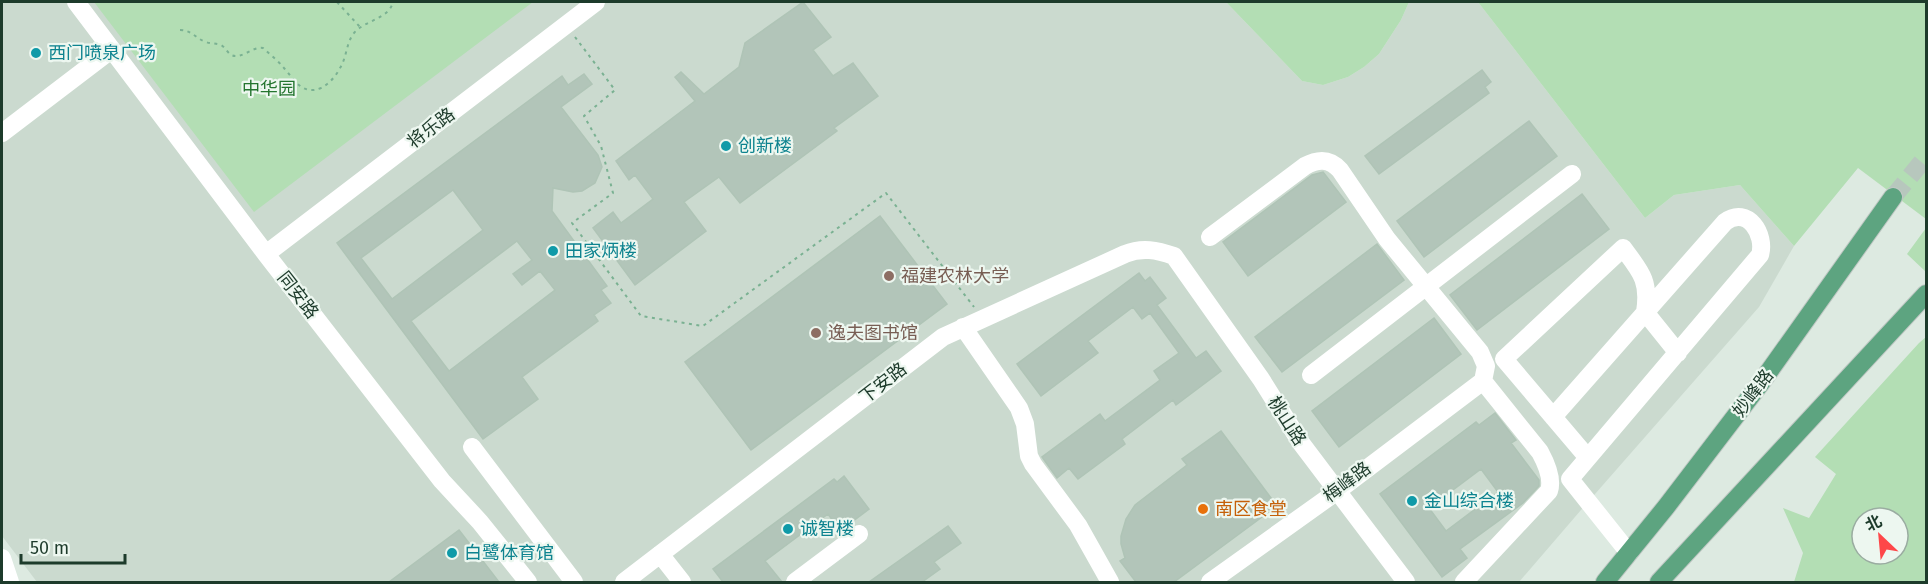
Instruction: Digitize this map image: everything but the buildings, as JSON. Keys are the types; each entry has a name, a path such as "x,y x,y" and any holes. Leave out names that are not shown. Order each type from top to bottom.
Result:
{"main road":[{"name":"妙峰路","path":"1605,582 1666,507 1760,384 1893,197"},
{"path":"1659,582 1926,294"}],"street":[{"name":"同安路","path":"76,2 266,254 442,481 480,522 528,582"},
{"name":"将乐路","path":"266,254 596,2"},
{"path":"2,133 111,50"},
{"path":"1210,237 1305,166 1316,161 1328,160 1340,170 1374,221 1480,352 1486,366 1484,381 1540,452 1548,471 1551,487 1464,582"},
{"path":"1311,375 1572,174"},
{"path":"1553,417 1725,222 1732,217 1743,216 1757,230 1762,247 1760,255 1570,479 1629,553"},
{"path":"1588,458 1504,359 1623,248 1636,265 1646,286 1648,294 1646,312 1678,353"},
{"name":"下安路","path":"624,582 943,337 1134,250 1161,251 1174,256"},
{"name":"桃山路","path":"1174,256 1261,379 1301,443 1406,582"},
{"path":"963,327 1019,408 1025,424 1029,456 1033,464 1078,525 1110,582"},
{"name":"梅峰路","path":"1210,582 1336,492 1484,381"},
{"path":"472,447 574,582"},
{"path":"795,582 859,534"},
{"path":"660,554 682,582"},
{"path":"2,558 10,582"}],"path":[{"path":"337,2 360,27"},
{"path":"180,30 191,32 204,42 223,46 234,56 255,48 263,48 296,83 312,90 323,86 336,75 343,62 350,39 360,27 387,12 393,2"},
{"path":"565,24 615,90 584,116 601,146 613,193 572,223 641,316 703,326 886,193 982,319"}],"shaded area":[{"name":"福建农林大学","path":"2,2 1226,2 1302,81 1323,85 1348,77 1379,54 1401,20 1409,2 1478,2 1645,218 1674,195 1740,185 1794,246 1759,307 1519,582 37,582 2,536"}],"green space":[{"name":"中华园","path":"94,2 533,2 254,212"},
{"path":"1226,2 1409,2 1401,20 1379,54 1348,77 1323,85 1302,81"},
{"path":"1478,2 1926,2 1926,219 1858,168 1794,246 1740,185 1674,195 1645,218"},
{"path":"1926,228 1926,272 1907,254"},
{"path":"1926,337 1926,582 1794,582 1803,553 1783,508 1809,518 1836,474 1815,457"}],"tunnel":[{"path":"1893,197 1926,157"}],"place":[{"name":"西门喷泉广场","path":"36,53"},
{"name":"创新楼","path":"726,146"},
{"name":"田家炳楼","path":"553,251"},
{"name":"福建农林大学","path":"889,276"},
{"name":"逸夫图书馆","path":"816,333"},
{"name":"金山综合楼","path":"1412,501"},
{"name":"南区食堂","path":"1203,509"},
{"name":"诚智楼","path":"788,529"},
{"name":"白鹭体育馆","path":"452,553"}]}
